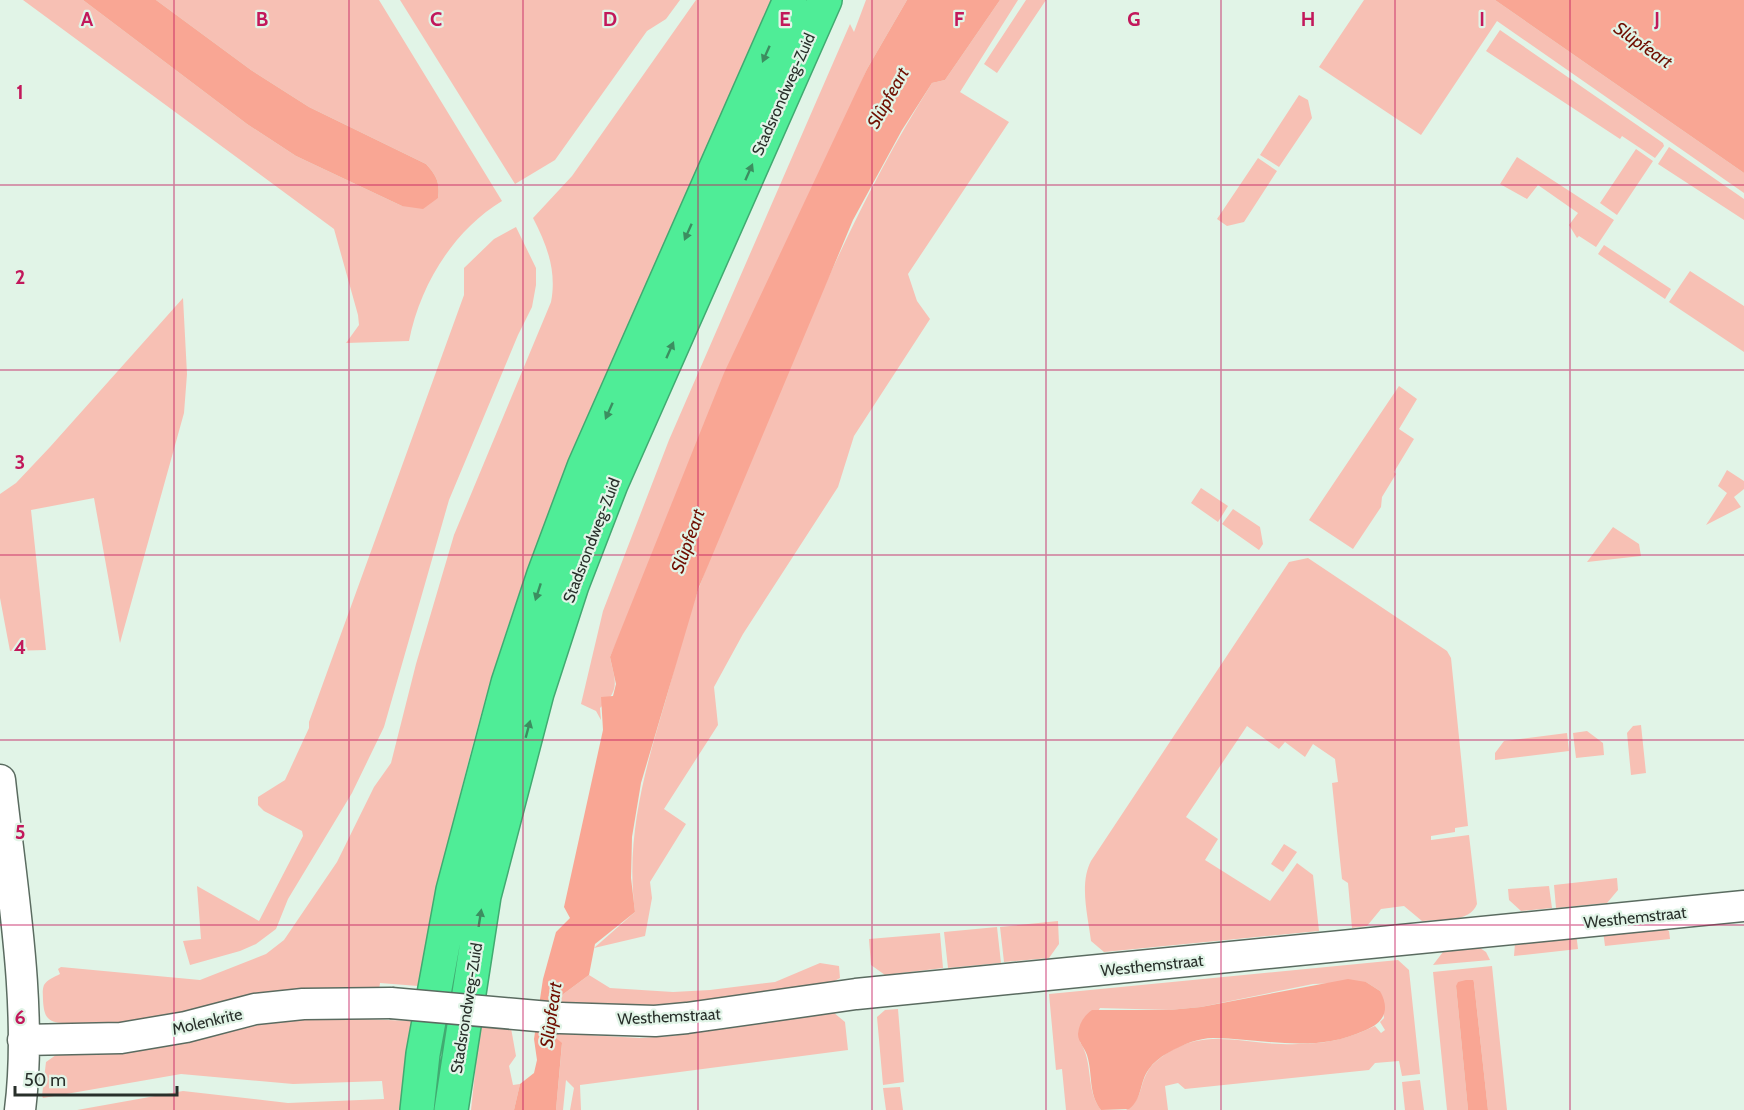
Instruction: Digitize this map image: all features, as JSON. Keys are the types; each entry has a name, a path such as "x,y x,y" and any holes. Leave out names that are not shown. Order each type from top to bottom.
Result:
{"highway":[{"name":"Stadsrondweg-Zuid","path":"417,1110 423,1054 453,890 508,683 544,574 585,467 790,0"},
{"name":"Stadsrondweg-Zuid","path":"451,1110 484,896 537,693 572,585 616,473 825,0"}],"street":[{"path":"0,780 20,963 23,1040 20,1110"},
{"name":"Westhemstraat","path":"392,1003 560,1018 655,1020 687,1018 856,994 1744,906"},
{"name":"Molenkrite","path":"23,1040 121,1038 186,1027 255,1009 303,1004 392,1003"}],"shaded area":[{"path":"23,0 83,0 247,124 296,156 402,206 438,198 437,180 426,164 309,107 251,70 156,0 379,0 502,201 468,228 441,261 421,300 409,341 346,343 359,325 358,315 334,229"},
{"path":"400,0 680,0 666,19 647,31 555,160 515,184"},
{"path":"696,0 775,0 582,435 513,610 466,769 418,986 380,983 379,990 166,1020 66,1029 66,1023 51,1020 44,1011 43,989 47,982 60,974 58,969 61,967 200,980 266,954 284,940 337,862 374,787 391,763 416,664 454,535 551,302 553,280 550,258 533,218 572,176"},
{"path":"866,0 907,0 867,69 610,657 615,685 611,696 600,708 601,720 596,711 581,704 603,611 669,440 850,24 854,32"},
{"path":"1000,0 1018,0 960,92 1009,122 908,274 917,301 930,319 854,436 838,487 743,634 714,687 718,725 664,809 686,824 650,882 652,898 645,936 594,948 635,912 633,857 639,804 644,778 682,642 712,552 793,359 856,219 905,128 932,83 945,80"},
{"path":"1026,0 1046,0 997,73 984,64"},
{"path":"1364,0 1495,0 1744,173 1744,193 1497,21 1421,135 1319,67"},
{"path":"1500,30 1663,143 1664,146 1655,158 1622,136 1620,139 1486,51"},
{"path":"1299,95 1308,100 1312,118 1279,167 1260,155"},
{"path":"1669,147 1744,199 1744,220 1658,164"},
{"path":"1636,149 1653,161 1617,215 1600,203"},
{"path":"1517,157 1614,220 1596,247 1579,236 1577,238 1569,225 1578,213 1538,185 1527,199 1500,184"},
{"path":"1258,158 1277,171 1244,222 1227,226 1217,219"},
{"path":"516,227 536,268 532,307 449,500 384,727 352,793 288,899 276,929 256,944 240,951 190,965 183,941 201,939 197,886 259,921 303,836 302,831 264,811 258,805 258,797 285,780 309,728 309,722 464,295 464,268 494,239"},
{"path":"1604,245 1671,289 1665,299 1598,254"},
{"path":"1690,271 1744,306 1744,352 1669,302"},
{"path":"183,298 187,374 184,413 120,643 94,498 31,510 46,650 10,651 0,598 0,494 16,483 50,447"},
{"path":"1399,386 1417,399 1399,429 1414,439 1394,472 1396,474 1382,497 1381,507 1353,549 1309,520"},
{"path":"1727,470 1744,481 1744,489 1734,497 1741,507 1706,525 1727,493 1718,486"},
{"path":"1201,488 1228,506 1218,522 1191,503"},
{"path":"1233,509 1260,527 1263,544 1259,550 1222,524"},
{"path":"1613,527 1639,544 1641,556 1587,562"},
{"path":"1308,558 1447,651 1451,658 1468,826 1455,828 1455,832 1431,836 1431,840 1469,835 1477,904 1468,914 1445,920 1422,921 1404,906 1381,909 1367,926 1352,928 1348,883 1342,879 1332,783 1338,782 1335,759 1313,744 1305,757 1285,742 1279,749 1247,726 1186,817 1218,839 1205,860 1270,901 1297,863 1313,875 1319,931 1104,952 1091,941 1085,890 1087,870 1091,861 1289,562"},
{"path":"1641,725 1646,773 1631,775 1627,733 1633,726"},
{"path":"1587,731 1603,743 1604,755 1576,758 1573,733"},
{"path":"1567,733 1569,751 1495,760 1495,753 1504,741"},
{"path":"1284,844 1297,852 1283,872 1271,864"},
{"path":"1617,878 1618,890 1607,903 1556,908 1554,885"},
{"path":"1549,886 1552,908 1521,911 1509,900 1508,889"},
{"path":"1058,921 1059,944 1049,958 1004,962 1000,927"},
{"path":"1661,926 1669,931 1670,939 1605,946 1603,931"},
{"path":"997,927 1001,963 948,968 944,932"},
{"path":"940,933 943,968 885,975 871,965 869,939"},
{"path":"1576,933 1578,949 1514,956 1515,943"},
{"path":"1477,946 1486,952 1490,960 1433,965 1446,948"},
{"path":"1398,960 1409,970 1420,1074 1402,1076 1399,1061 1375,1063 1369,1070 1185,1089 1178,1083 1165,1086 1168,1110 1126,1110 1136,1101 1152,1065 1169,1052 1185,1044 1199,1040 1226,1039 1306,1044 1340,1039 1375,1026 1381,1033 1385,1030 1380,1022 1384,1018 1380,991 1366,982 1313,984 1201,1007 1169,1010 1100,1008 1080,1042 1087,1059 1093,1094 1101,1110 1066,1110 1062,1069 1056,1070 1049,994"},
{"path":"820,963 839,966 840,978 831,983 672,1010 563,1007 558,998 589,975 610,988 673,992 775,982"},
{"path":"1492,966 1507,1110 1488,1110 1474,983 1456,986 1468,1110 1447,1110 1433,972"},
{"path":"898,1009 904,1082 883,1085 877,1017 885,1010"},
{"path":"833,1012 845,1022 848,1050 580,1085 581,1110 570,1110 574,1088 566,1080 563,1110 556,1110 562,1044 555,1037 556,1027 570,1034 640,1038 672,1036"},
{"path":"310,1017 413,1021 400,1110 77,1110 183,1091 288,1103 384,1099 382,1081 293,1084 181,1074 43,1098 42,1096 46,1062 56,1055 137,1051 263,1024"},
{"path":"480,1025 511,1028 516,1056 509,1066 513,1085 520,1084 514,1110 471,1110"},
{"path":"1420,1080 1424,1110 1405,1110 1402,1082"},
{"path":"900,1087 903,1110 886,1110 883,1088"}],"water":[{"path":"83,0 156,0 251,70 309,107 426,164 437,180 438,198 423,209 402,206 296,156 247,124"},
{"name":"Slûpfeart","path":"907,0 1000,0 945,80 932,83 902,130 853,220 699,587 641,783 632,837 631,878 635,912 595,944 589,975 558,998 555,1037 562,1043 556,1110 514,1110 520,1084 534,1073 537,1060 534,1039 543,979 556,932 570,918 564,907 603,730 601,697 613,696 616,684 610,657 724,373 867,69"},
{"name":"Slûpfeart","path":"1495,0 1744,0 1744,173"},
{"path":"1348,979 1366,982 1380,991 1383,998 1384,1014 1378,1023 1366,1030 1328,1042 1291,1043 1213,1038 1194,1041 1168,1053 1153,1064 1146,1074 1137,1100 1129,1109 1101,1110 1097,1104 1092,1091 1089,1062 1078,1034 1082,1020 1092,1010 1169,1010 1201,1007"},
{"path":"1473,980 1474,983 1488,1110 1468,1110 1456,986 1458,982"}]}
